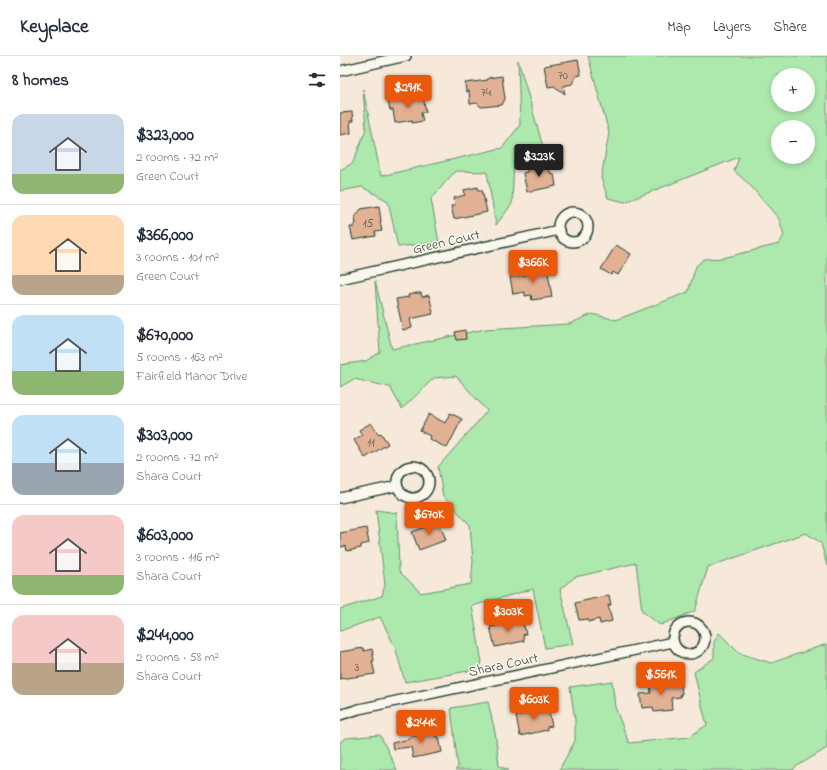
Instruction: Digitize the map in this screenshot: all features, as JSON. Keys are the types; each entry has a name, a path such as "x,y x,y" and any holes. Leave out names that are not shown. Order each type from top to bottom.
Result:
{"street":[{"path":"340,71 406,56"},
{"name":"Green Court","path":"340,279 559,230"},
{"path":"340,498 397,486"},
{"name":"Shara Court","path":"340,715 367,707 673,642"}],"green space":[{"path":"588,56 827,56 827,566 821,543 806,533 708,567 695,611 660,625 642,611 636,563 575,577 560,589 573,644 545,648 533,589 472,606 482,662 480,669 405,682 395,647 380,617 340,631 340,609 382,596 385,585 376,510 397,513 399,571 421,593 471,584 473,561 470,525 443,496 438,467 487,411 456,376 434,378 402,409 390,387 354,379 340,387 340,365 366,361 380,352 375,281 392,349 485,329 569,324 592,314 616,320 688,292 696,266 704,259 723,258 779,244 784,235 779,219 749,184 734,171 739,157 625,202 608,198 601,178 609,133"},
{"path":"518,60 544,150 514,161 512,204 496,225 487,172 455,171 431,199 439,242 398,247 388,201 362,187 340,191 340,170 353,163 366,129 363,89 381,176 502,148 520,125"},
{"path":"719,633 739,653 771,663 827,644 827,748 793,770 559,770 575,741 575,720 570,687 612,681 615,707 629,743 689,737 707,725 694,672 714,658 714,642"},
{"path":"488,702 495,732 499,766 509,770 455,770 458,767 451,708"},
{"path":"380,735 397,770 340,770 340,742 346,738"}],"building":[{"path":"578,60 581,75 576,76 572,84 563,86 565,94 554,86 548,87 544,66"},
{"path":"502,76 505,99 502,105 481,107 477,103 470,104 469,91 466,92 465,83 488,80 488,78"},
{"path":"423,96 426,112 421,113 423,121 412,123 412,120 395,123 393,110 390,110 388,101"},
{"path":"352,112 353,121 350,121 351,133 340,135 340,113"},
{"path":"548,164 550,173 554,174 556,186 527,192 523,173 527,172 527,169"},
{"path":"478,187 478,190 482,190 487,212 454,219 451,206 455,205 454,198 465,195 464,190"},
{"path":"379,206 382,231 375,232 376,236 353,240 350,227 354,227 354,224 356,224 355,217 361,209"},
{"path":"616,245 631,254 618,275 613,272 611,275 601,269"},
{"path":"547,266 552,297 532,300 531,295 525,296 525,292 513,294 510,277 526,275 525,270"},
{"path":"421,293 422,297 429,295 433,314 410,319 412,328 403,330 396,299 409,297 408,295"},
{"path":"465,330 466,339 457,340 455,332"},
{"path":"450,413 462,419 447,448 429,439 430,436 420,431 429,414 445,423"},
{"path":"371,423 379,434 381,433 388,444 365,458 354,440 362,435 359,430"},
{"path":"439,522 446,540 419,550 412,532"},
{"path":"366,528 369,543 361,545 361,548 347,551 346,546 340,547 340,533"},
{"path":"609,595 611,605 608,605 612,621 600,624 599,619 588,622 588,619 579,620 575,603"},
{"path":"520,620 520,623 523,623 526,634 523,635 524,641 495,647 490,627"},
{"path":"363,648 364,651 372,649 374,661 372,661 375,674 340,679 340,652"},
{"path":"667,681 668,686 681,685 681,697 671,698 672,710 654,712 653,707 642,708 640,694 651,693 650,683"},
{"path":"535,707 536,710 548,707 552,726 547,727 547,730 520,736 516,716 523,714 522,710"},
{"path":"430,730 435,732 436,737 439,737 442,752 413,758 411,747 393,749 392,743 409,739 409,737 423,734 425,731"}]}
